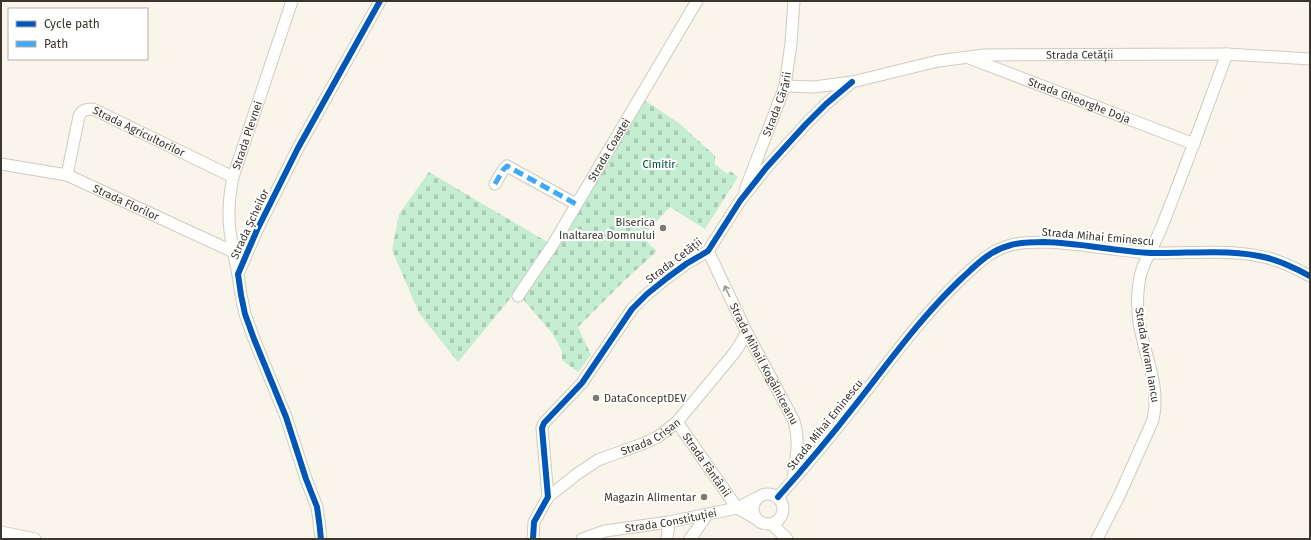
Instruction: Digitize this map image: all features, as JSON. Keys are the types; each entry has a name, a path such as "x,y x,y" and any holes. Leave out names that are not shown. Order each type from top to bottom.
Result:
{"street":[{"name":"Strada Plevnei","path":"238,274 228,221 233,177 292,1"},
{"name":"Strada Șcheilor","path":"321,539 316,507 286,418 245,314 240,295 238,274 257,230 298,148 380,1"},
{"name":"Strada Coastei","path":"518,296 552,246 697,1"},
{"name":"Strada Cărării","path":"740,201 785,86 792,35 794,1"},
{"name":"Strada Cetății","path":"785,86 814,87 852,82 938,61 965,57 1047,54 1227,54 1310,60"},
{"name":"Strada Avram Iancu","path":"1097,539 1120,494 1153,420 1156,407 1153,378 1139,322 1137,301 1142,267 1157,238 1227,54"},
{"name":"Strada Gheorghe Doja","path":"965,57 1194,144"},
{"name":"Strada Cetății","path":"548,497 542,428 544,423 582,383 622,323 642,299 686,264 708,252 740,201 766,168 826,104 852,82"},
{"name":"Strada Agricultorilor","path":"67,175 79,116 84,110 93,109 233,177"},
{"name":"Strada Florilor","path":"1,164 67,175 246,257"},
{"path":"495,184 507,166 512,167 576,204"},
{"name":"Strada Mihai Eminescu","path":"778,497 814,456 901,345 932,310 976,264 1000,248 1026,242 1056,242 1150,253 1228,253 1269,258 1310,276"},
{"name":"Strada Mihail Kogălniceanu","path":"708,252 747,333 794,421 797,435 797,451 792,480"},
{"name":"Strada Crișan","path":"548,497 577,474 598,460 645,443 659,436 677,422 735,352 747,333"},
{"name":"Strada Fântânii","path":"677,422 736,508"},
{"path":"736,508 763,524 772,524 780,518 783,510 781,501 778,497 769,493 757,498 754,501 752,509 755,518"},
{"path":"533,539 534,522 548,497"},
{"name":"Strada Constituției","path":"582,539 707,515 736,508 757,498"},
{"path":"690,539 707,515"},
{"path":"667,539 669,522"},
{"path":"772,524 787,539"},
{"path":"1,532 35,539"}],"green space":[{"name":"Cimitir","path":"644,100 679,123 715,156 715,164 727,174 730,171 738,177 705,229 670,207 642,237 657,251 624,281 578,327 591,355 578,372 562,360 562,351 552,333 522,298 585,200"},
{"path":"429,172 549,243 514,294 458,362 419,313 392,250 399,214"}],"marked path":[{"path":"495,184 507,166 576,204"}],"cycle path":[{"path":"321,539 317,507 306,479 286,417 245,314 238,274 257,230 298,148 380,1"},
{"path":"533,539 534,522 548,497 542,428 544,423 582,383 632,309 647,294 667,278 686,264 708,251 740,201 766,168 806,124 826,104 852,82"},
{"path":"778,497 827,440 932,309 978,263 996,250 1003,247 1019,243 1044,242 1151,253 1239,253 1268,258 1290,266 1310,276"}],"place":[{"name":"Biserica Inaltarea Domnului","path":"663,228"},
{"name":"DataConceptDEV","path":"596,398"},
{"name":"Magazin Alimentar","path":"704,497"}]}
